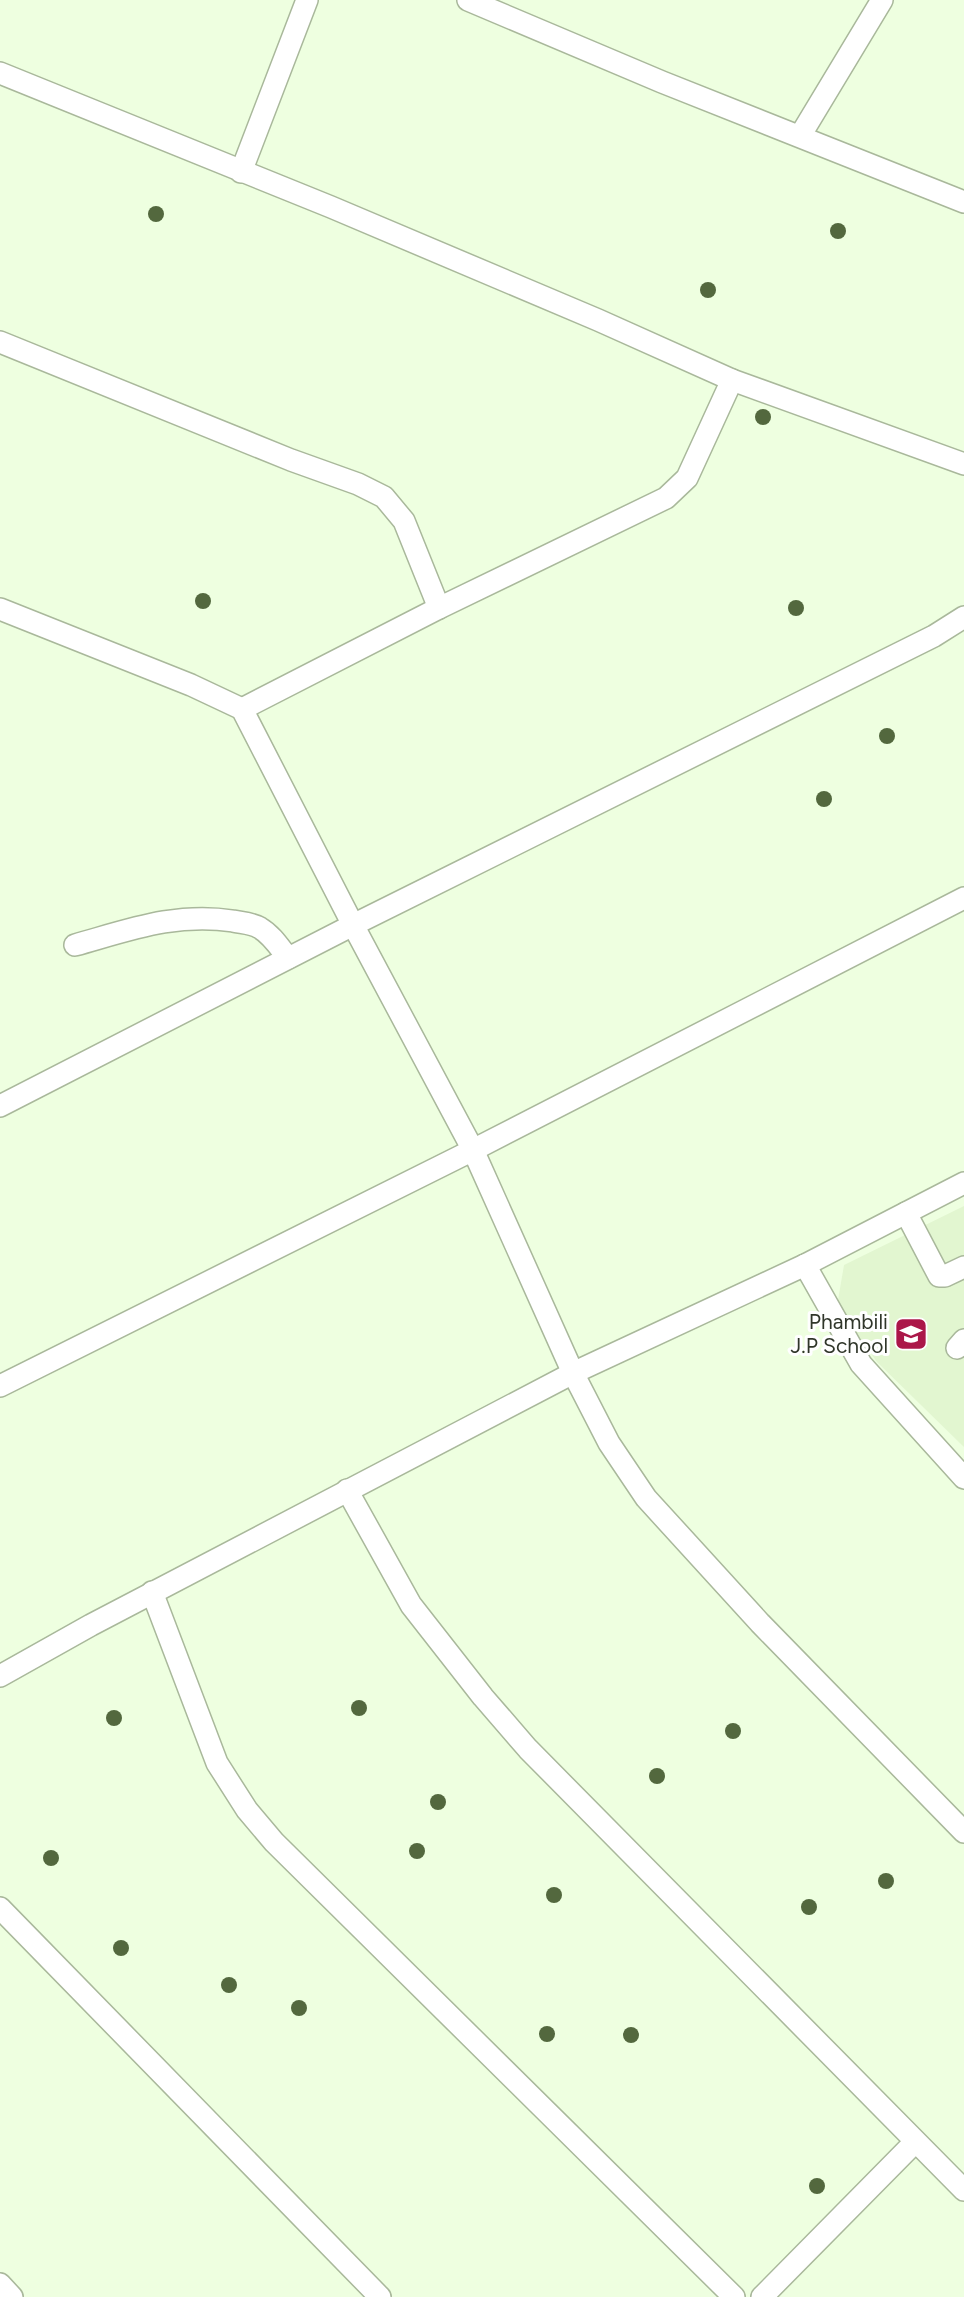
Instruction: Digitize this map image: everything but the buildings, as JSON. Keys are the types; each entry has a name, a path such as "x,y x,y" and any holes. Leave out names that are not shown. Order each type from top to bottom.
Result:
{"street":[{"path":"241,172 307,0"},
{"path":"468,0 662,82 964,202"},
{"path":"800,136 882,0"},
{"path":"0,73 331,207 598,320 732,380 964,464"},
{"path":"0,342 384,496 404,521 439,608"},
{"path":"242,709 439,608 666,498 687,478 732,380"},
{"path":"0,609 191,685 242,709 353,925 473,1150 573,1373 609,1443 646,1498 760,1623 964,1832"},
{"path":"0,1106 353,925 934,636 964,617"},
{"path":"0,1386 473,1150 964,898"},
{"path":"75,945 161,921 184,918 217,919 258,927 276,942 288,958"},
{"path":"0,1676 23,1661 152,1592 573,1373 805,1265 964,1183"},
{"path":"906,1213 939,1276 944,1277 964,1267"},
{"path":"805,1265 861,1364 964,1478"},
{"path":"347,1490 411,1605 483,1697 528,1749 964,2190"},
{"path":"152,1592 217,1763 248,1810 274,1842 734,2297"},
{"path":"0,1908 380,2297"},
{"path":"762,2297 915,2142"},
{"path":"0,2284 12,2297"}],"shaded area":[{"name":"Phambili J.P School","path":"964,1206 964,1447 877,1362 837,1306 844,1265"}],"place":[{"name":"Phambili J.P School","path":"911,1334"}]}
